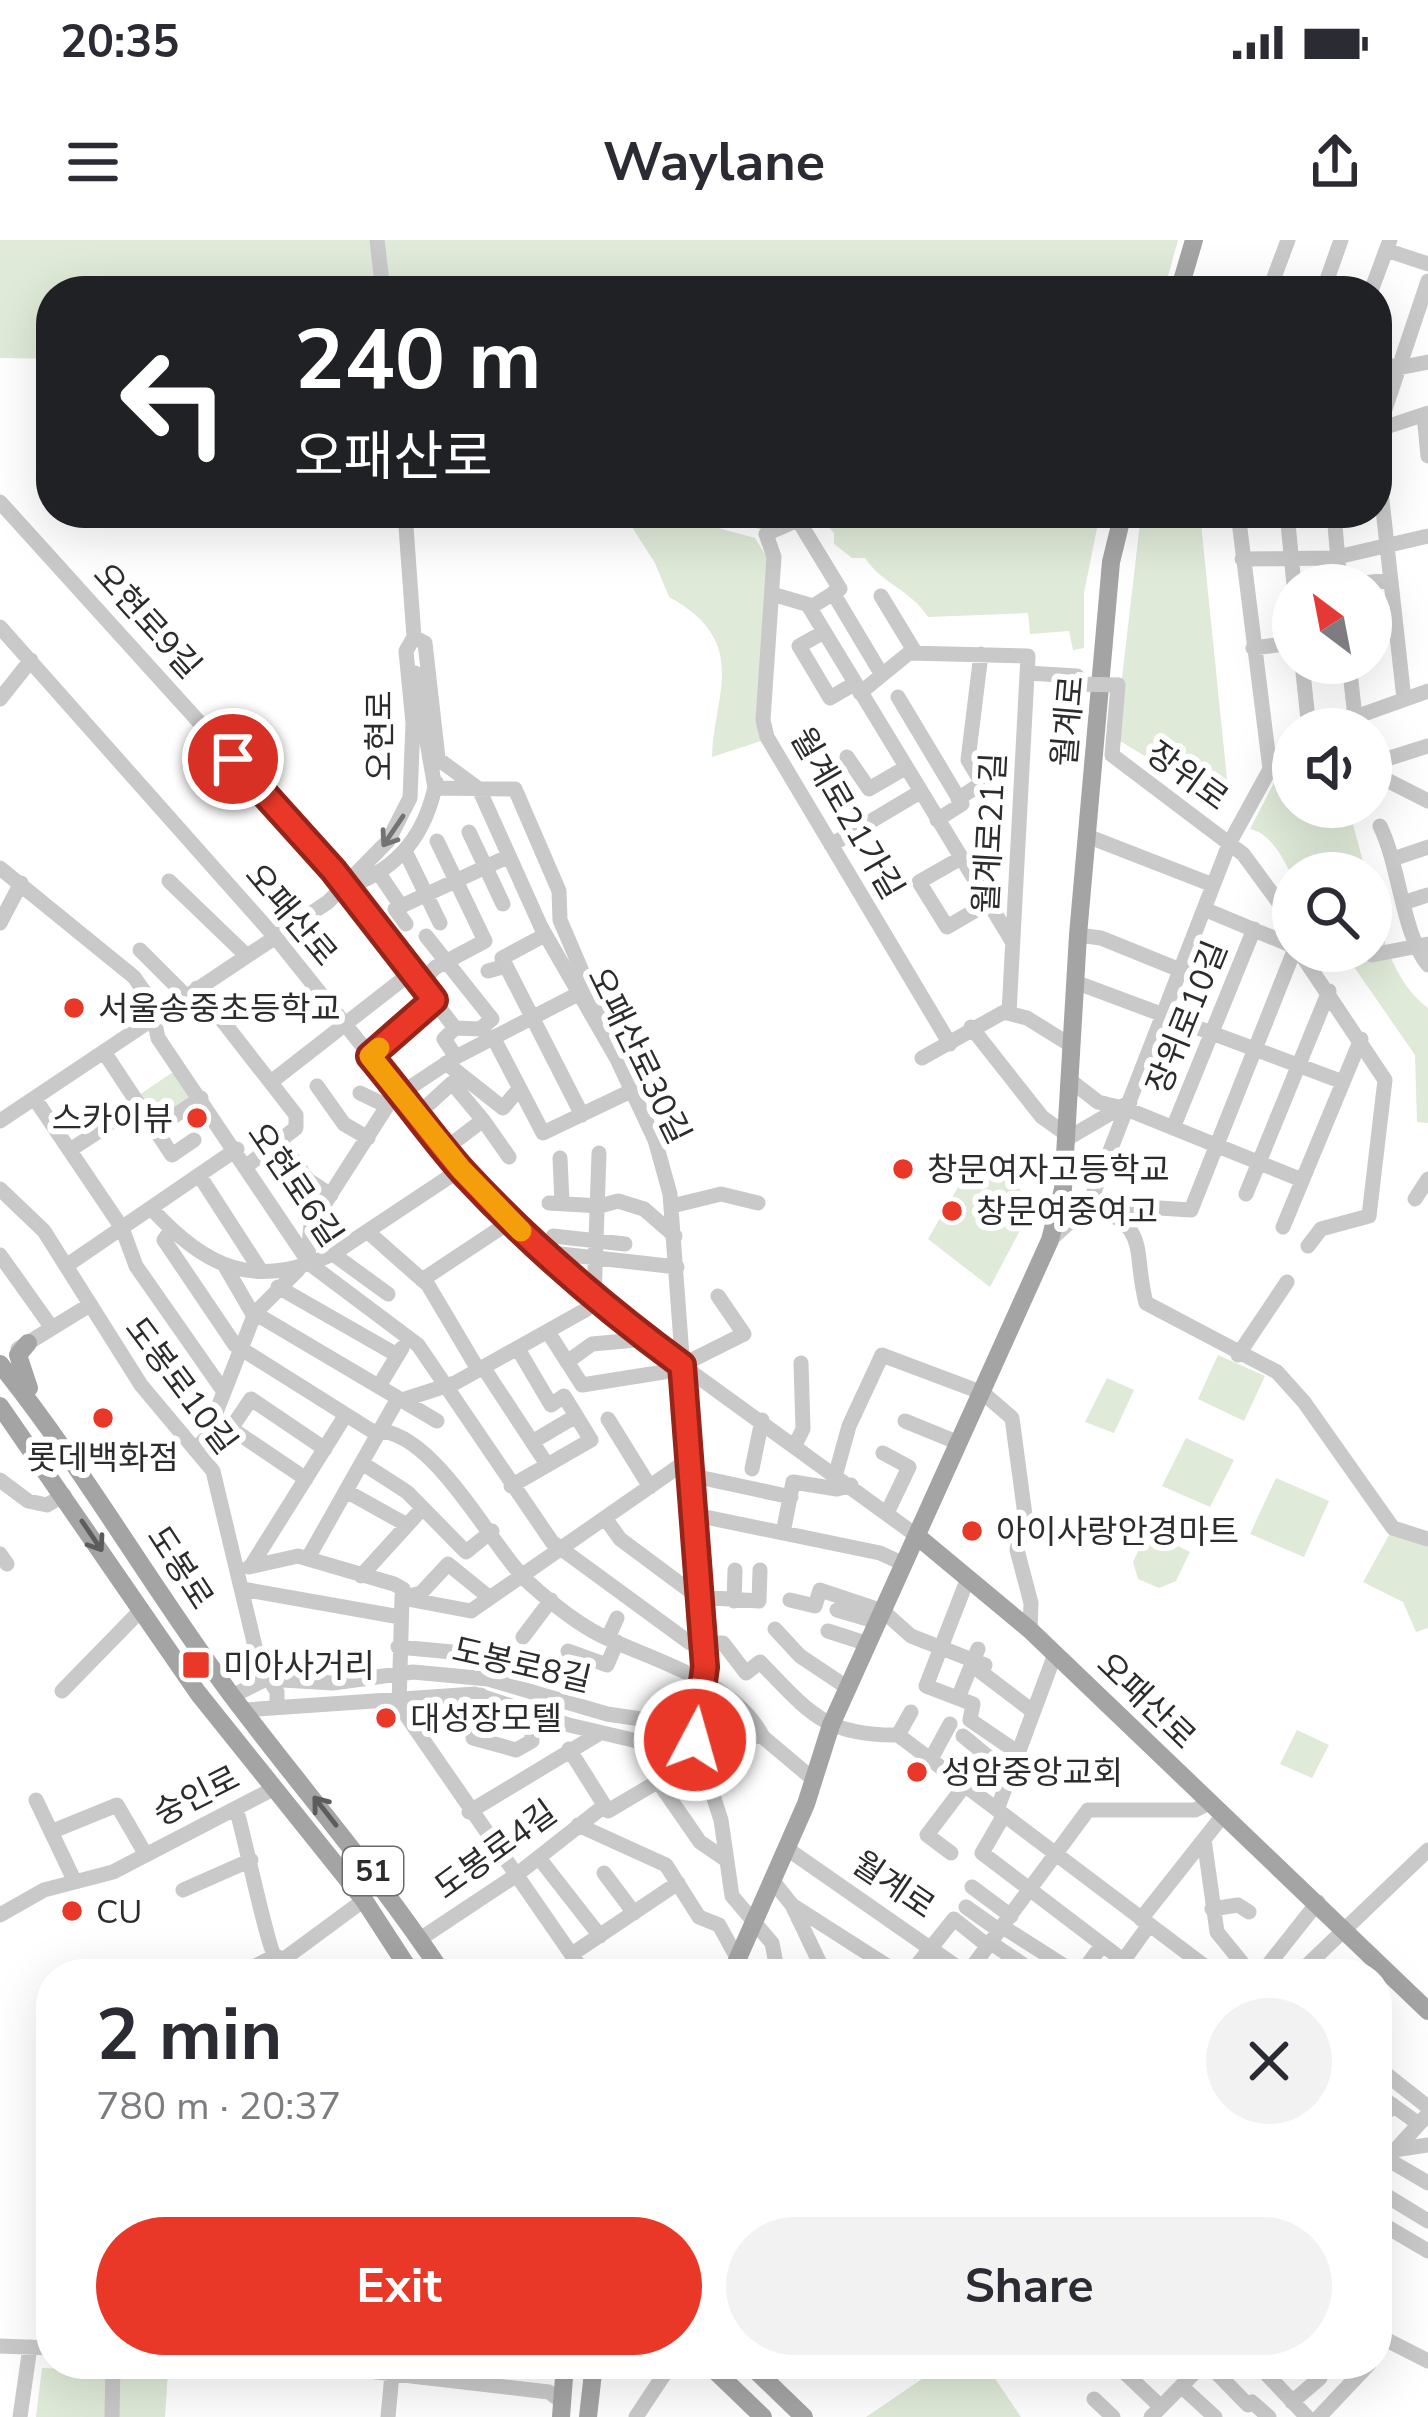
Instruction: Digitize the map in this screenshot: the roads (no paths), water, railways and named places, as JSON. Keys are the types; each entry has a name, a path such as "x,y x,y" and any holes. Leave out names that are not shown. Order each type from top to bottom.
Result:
{"main road":[{"path":"1183,276 1194,240"},
{"name":"월계로","path":"742,1959 814,1780 831,1725 1050,1240 1076,1134 1071,1081 1078,935 1111,562 1119,528"},
{"path":"28,1342 18,1355 21,1377 80,1468"},
{"name":"도봉로","path":"0,1362 433,1959"},
{"name":"도봉로","path":"0,1406 272,1789 364,1900 402,1959"},
{"name":"오패산로","path":"917,1536 1030,1630 1377,1959"},
{"name":"오패산로","path":"1392,1975 1428,2011"},
{"path":"561,2409 564,2379"},
{"path":"588,2417 593,2379"},
{"path":"724,2379 763,2417"},
{"path":"765,2379 804,2417"}],"street":[{"path":"377,240 381,276"},
{"path":"1275,276 1288,240"},
{"path":"1328,276 1341,240"},
{"path":"1377,276 1388,245 1428,264"},
{"path":"1392,386 1422,315 1428,280"},
{"path":"1392,366 1428,362"},
{"path":"1392,425 1426,414 1428,456"},
{"name":"오현로9길","path":"0,502 347,887 455,1028"},
{"name":"오현로","path":"0,1121 347,887 388,841 410,798 406,651 415,637 406,528"},
{"name":"월계로21가길","path":"780,528 766,534 774,557 763,720 767,737 950,1044"},
{"name":"월계로21가길","path":"803,528 840,589 833,593"},
{"path":"1240,528 1270,769"},
{"path":"1288,528 1291,564"},
{"path":"1335,528 1339,564"},
{"path":"1384,528 1388,564"},
{"path":"1243,559 1337,555 1428,536"},
{"path":"808,605 833,593 882,675"},
{"path":"772,594 808,605 1013,944"},
{"path":"824,632 799,646 830,698 882,675 915,652 881,596"},
{"path":"1392,597 1404,699"},
{"name":"오패산로","path":"0,626 276,938 461,1169 511,1221 594,1300 796,1443 917,1536"},
{"name":"오현로","path":"347,887 380,875 406,853 435,788 437,759 425,643 415,637"},
{"path":"1253,648 1272,646"},
{"name":"월계로","path":"915,652 981,654 1076,676 1076,683 1118,685 1112,755"},
{"path":"958,799 982,783 968,760 981,654"},
{"path":"0,699 31,661"},
{"name":"월계로21길","path":"1010,1013 1028,665"},
{"path":"409,669 419,680 435,788 515,789 559,891 560,920 604,1014 616,1059"},
{"path":"1380,708 1428,691"},
{"path":"898,697 962,804 937,820"},
{"path":"1392,760 1428,746"},
{"name":"장위로","path":"1112,755 1230,842 1272,895"},
{"path":"847,757 869,789 905,768"},
{"path":"437,759 479,789"},
{"name":"장위로","path":"1050,1240 1089,1205 1230,842 1270,769"},
{"path":"1392,780 1428,801"},
{"name":"오패산로30길","path":"479,789 545,935 616,1059 655,1140 671,1206 702,1644 695,1729 721,1820 725,1859"},
{"path":"831,844 920,793"},
{"path":"1381,828 1396,858 1428,965"},
{"path":"469,832 503,904"},
{"path":"1087,836 1214,885"},
{"path":"271,1082 416,977 485,941 436,841"},
{"path":"1396,858 1428,848"},
{"path":"406,853 440,923"},
{"path":"406,924 395,909 507,857"},
{"path":"961,858 919,882 947,927 988,903"},
{"name":"오현로6길","path":"0,868 134,977 150,1000 158,1038 248,1165 310,1264 409,1336 511,1486 561,1550 690,1643 702,1644"},
{"path":"380,875 401,906"},
{"path":"170,880 248,956"},
{"path":"0,922 21,883"},
{"path":"1406,902 1428,895"},
{"name":"장위로10길","path":"1204,909 1272,937"},
{"name":"장위로10길","path":"1173,1128 1255,929"},
{"path":"488,970 545,935"},
{"path":"1078,935 1101,938 1180,970"},
{"path":"427,936 493,1028 543,1133 632,1091"},
{"path":"1392,951 1422,945"},
{"path":"140,950 224,1023 296,1115 296,1128 248,1165"},
{"path":"504,962 582,1115"},
{"path":"1123,1217 1143,1207 1191,1210 1285,972"},
{"path":"1308,1246 1321,1229 1370,1216 1384,1080 1313,972"},
{"path":"1075,982 1343,1082"},
{"path":"1246,1194 1329,992"},
{"path":"519,1090 503,1108 451,1060 444,1039 455,1028 493,1028 532,1017 578,994"},
{"path":"224,1023 256,996"},
{"path":"370,1056 434,1000"},
{"path":"922,1058 971,1027 1010,1013 1072,1046"},
{"path":"971,1027 1042,1117 1076,1134 1107,1137 1113,1148"},
{"path":"310,1264 306,1242 387,1106 493,1028"},
{"path":"1283,1227 1360,1039"},
{"path":"104,1052 155,1129 201,1099"},
{"path":"1071,1081 1098,1102 1128,1106 1302,1180"},
{"path":"418,1114 452,1083 508,1146"},
{"path":"317,1086 344,1124 368,1138"},
{"path":"360,1093 387,1106"},
{"path":"35,1099 122,1228 136,1266 222,1389"},
{"path":"1076,1134 1128,1106"},
{"path":"445,1149 483,1120"},
{"path":"70,1150 107,1126"},
{"name":"오현로6길","path":"155,1129 172,1155 194,1141"},
{"path":"280,1143 308,1180 331,1195"},
{"path":"66,1266 237,1149"},
{"path":"308,1558 400,1399 481,1369 594,1300 599,1153"},
{"path":"560,1158 555,1202 600,1206 618,1202 644,1210 675,1236"},
{"path":"195,1450 206,1438 255,1313 287,1275 333,1254 461,1169"},
{"path":"199,1175 260,1271"},
{"path":"1415,1199 1428,1179"},
{"name":"도봉로10길","path":"0,1189 44,1232 141,1385 213,1472 244,1578 266,1679 277,1692 277,1706"},
{"path":"671,1206 721,1194 758,1203"},
{"path":"1089,1205 1123,1217 1137,1237 1145,1304 1276,1372 1304,1402 1393,1528 1428,1539"},
{"path":"152,1208 171,1230 226,1268 255,1313 437,1420"},
{"path":"422,1280 511,1221"},
{"path":"171,1230 164,1240 240,1348 345,1416 380,1430 431,1464 492,1532 522,1576 550,1600 606,1637 701,1681 751,1714 763,1737 814,1780"},
{"path":"368,1232 422,1280 546,1463"},
{"path":"554,1236 677,1267"},
{"path":"543,1252 625,1244"},
{"path":"333,1254 388,1294"},
{"path":"0,1255 52,1328"},
{"path":"226,1268 260,1271 310,1264"},
{"path":"1238,1354 1287,1282"},
{"path":"278,1287 398,1355"},
{"path":"548,1332 582,1385 682,1365 743,1334 718,1296"},
{"path":"0,1362 88,1306"},
{"path":"379,1387 409,1336"},
{"path":"567,1362 592,1343 647,1340"},
{"path":"511,1486 591,1440 564,1396 550,1405 518,1349"},
{"path":"836,1473 849,1426 882,1355 982,1393 1012,1418 1025,1515 1017,1550 1031,1604 1030,1630"},
{"path":"796,1443 802,1429 801,1364"},
{"path":"230,1430 251,1399 325,1448"},
{"path":"216,1406 230,1430 307,1480"},
{"path":"244,1578 345,1416"},
{"path":"532,1442 576,1416"},
{"path":"608,1419 650,1486"},
{"path":"752,1469 762,1420"},
{"path":"905,1420 959,1443"},
{"path":"883,1454 909,1467 887,1513"},
{"path":"362,1462 407,1492 466,1552 492,1532"},
{"path":"402,1598 471,1610 650,1486 688,1467 791,1497"},
{"path":"0,1480 28,1501 47,1505 64,1495"},
{"path":"783,1533 793,1482 837,1489 850,1485"},
{"path":"346,1491 407,1526"},
{"path":"361,1576 420,1510"},
{"path":"691,1514 880,1553 904,1564"},
{"path":"605,1518 620,1539 698,1597 759,1601 760,1570"},
{"path":"244,1578 282,1556 308,1558 403,1589 396,1672 399,1699 418,1738 575,1959"},
{"path":"402,1598 421,1592 448,1564 490,1598"},
{"path":"734,1600 735,1570"},
{"path":"244,1578 400,1617"},
{"path":"968,1578 926,1686 973,1704 970,1720 1017,1752"},
{"path":"790,1600 815,1606 813,1588 911,1636 975,1655 1031,1710"},
{"path":"523,1637 550,1600"},
{"name":"도봉로","path":"62,1691 142,1609"},
{"path":"837,1610 880,1617"},
{"path":"606,1637 607,1665 575,1654 606,1637 617,1618"},
{"path":"775,1629 800,1656 848,1688"},
{"path":"828,1631 868,1644"},
{"path":"702,1644 723,1643 746,1673 760,1662 813,1716 831,1725 866,1738 898,1735 1196,1959"},
{"path":"398,1647 464,1653"},
{"path":"1055,1654 982,1853 1122,1959"},
{"path":"958,1698 975,1655"},
{"name":"도봉로8길","path":"266,1679 333,1682 396,1672 488,1679 607,1714 763,1737"},
{"path":"237,1693 266,1679"},
{"path":"237,1693 277,1706 481,1695 600,1733 701,1756"},
{"path":"481,1695 473,1738 516,1750 532,1741 532,1710"},
{"path":"898,1735 911,1712"},
{"path":"931,1759 957,1730 1010,1774"},
{"path":"469,1812 600,1733"},
{"name":"도봉로4길","path":"569,1749 608,1811 701,1756"},
{"path":"657,1780 700,1841 725,1859 732,1896 772,1943 775,1959"},
{"path":"951,1852 927,1835 965,1785"},
{"name":"숭인로","path":"0,1915 44,1890 113,1872 272,1789"},
{"path":"36,1800 75,1882"},
{"name":"숭인로","path":"53,1831 117,1805 146,1855"},
{"name":"도봉로4길","path":"420,1939 515,1876 604,1806"},
{"path":"236,1808 267,1947 274,1956 284,1959 364,1900"},
{"path":"979,1959 1088,1810 1217,1808 1204,1839 1124,1959"},
{"path":"578,1826 667,1865 699,1917 719,1925 734,1959"},
{"path":"1204,1839 1217,1932 1239,1959"},
{"name":"월계로","path":"786,1848 948,1959"},
{"path":"1312,1959 1330,1940 1349,1931 1428,1850"},
{"path":"539,1858 600,1936"},
{"path":"183,1890 251,1859"},
{"path":"604,1873 634,1912"},
{"path":"772,1880 792,1904 817,1959"},
{"path":"572,1954 678,1883"},
{"path":"972,1887 999,1933 1023,1959"},
{"path":"1273,1959 1318,1902"},
{"path":"792,1904 877,1959"},
{"path":"1212,1909 1238,1905 1249,1912"},
{"path":"922,1959 960,1913 1046,1959"},
{"path":"1085,1959 1102,1945"},
{"path":"268,1959 274,1956"},
{"path":"1392,2082 1425,2115"},
{"path":"1393,2105 1425,2115"},
{"path":"1392,2153 1425,2115"},
{"path":"1392,2158 1428,2145"},
{"path":"1392,2163 1428,2183"},
{"path":"1392,2199 1428,2221"},
{"path":"1392,2231 1428,2252"},
{"path":"0,2346 36,2347"},
{"path":"20,2417 29,2347"},
{"path":"1392,2348 1428,2361"},
{"path":"112,2417 113,2379"},
{"path":"388,2417 392,2379"},
{"path":"430,2379 549,2392 561,2409"},
{"path":"636,2417 661,2379"},
{"path":"1129,2379 1156,2412 1188,2379"},
{"path":"1183,2379 1214,2417"},
{"path":"1221,2379 1248,2405 1252,2402 1269,2417"},
{"path":"1271,2379 1307,2417"},
{"path":"1292,2402 1319,2379"},
{"path":"1319,2417 1355,2379"},
{"path":"1094,2399 1113,2417"}],"place":[{"name":"서울송중초등학교","path":"74,1008"},
{"name":"스카이뷰","path":"197,1118"},
{"name":"창문여자고등학교","path":"903,1169"},
{"name":"창문여중여고","path":"952,1211"},
{"name":"롯데백화점","path":"103,1418"},
{"name":"아이사랑안경마트","path":"972,1531"},
{"name":"미아사거리","path":"196,1665"},
{"name":"대성장모텔","path":"386,1718"},
{"name":"성암중앙교회","path":"917,1772"},
{"name":"CU","path":"72,1911"}]}
